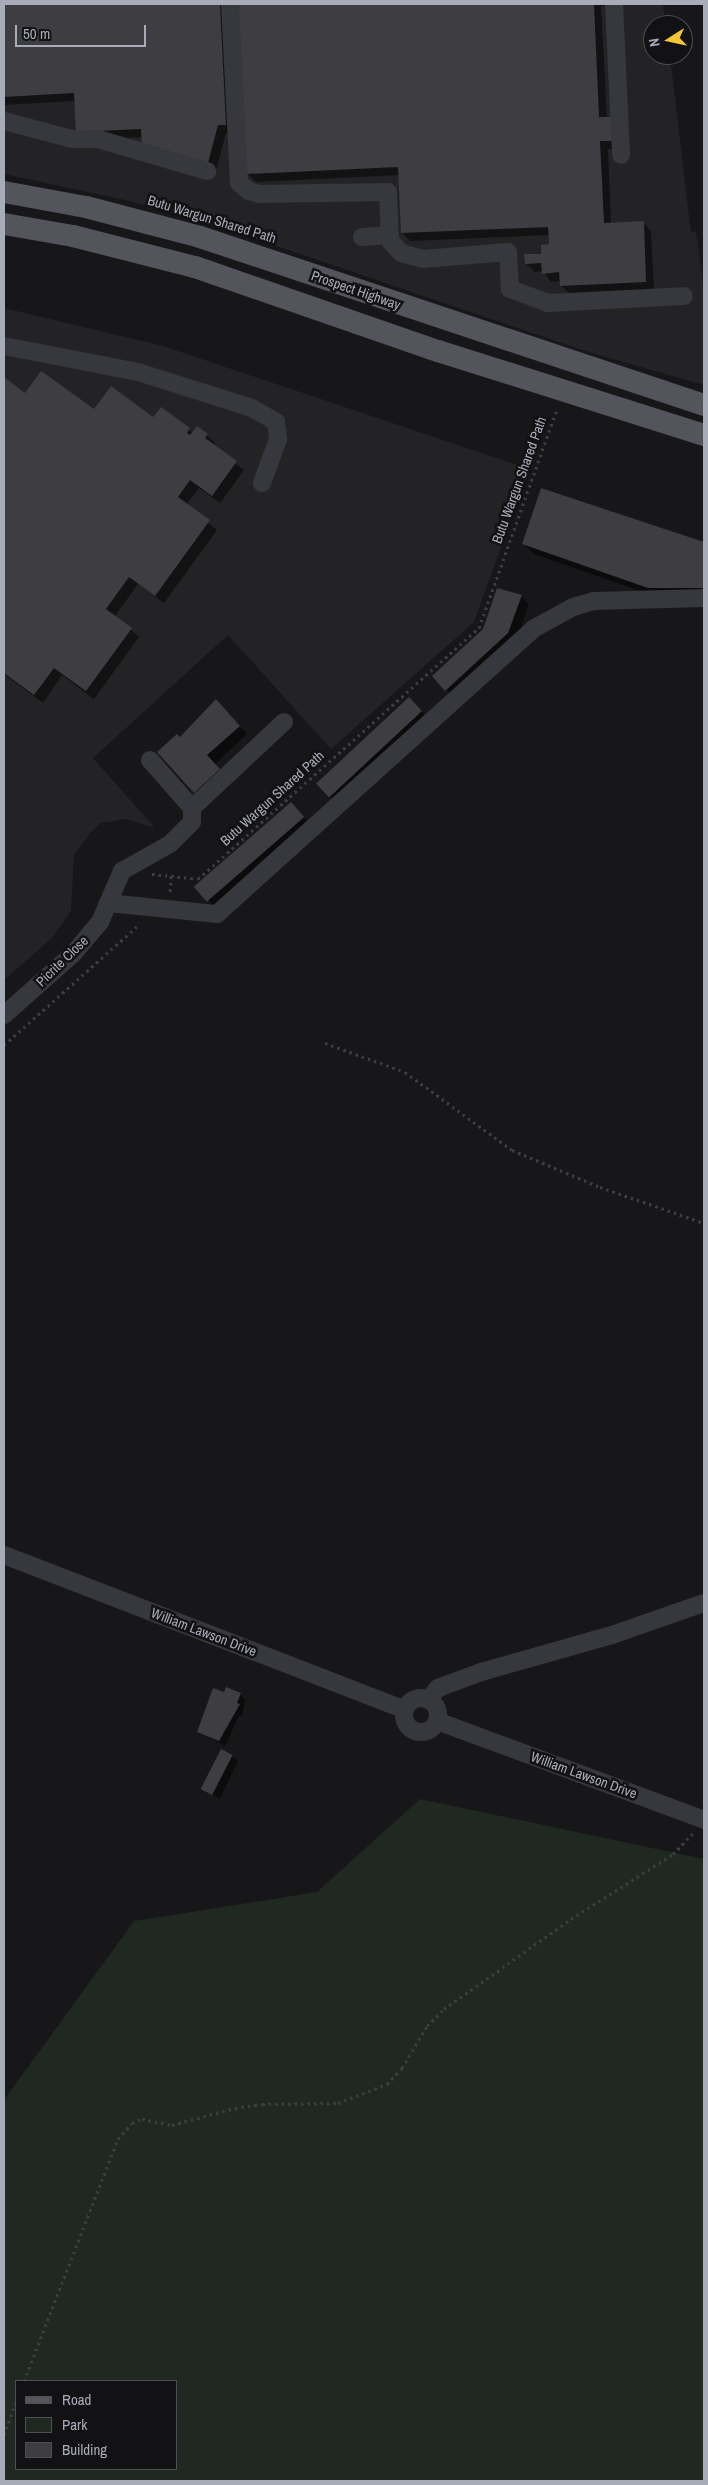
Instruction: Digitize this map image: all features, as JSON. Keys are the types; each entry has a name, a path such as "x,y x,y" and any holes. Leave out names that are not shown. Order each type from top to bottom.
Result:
{"main road":[{"name":"Prospect Highway","path":"4,192 101,210 208,240 704,405"},
{"path":"4,224 73,236 195,267 454,356 704,435"}],"street":[{"path":"230,4 239,183 258,194 388,192 390,241 401,253 422,259 508,252 510,289 548,303 684,296"},
{"path":"614,4 621,155"},
{"path":"4,121 72,139 98,139 207,171"},
{"path":"362,237 390,235"},
{"path":"4,346 138,372 252,408 276,422 278,439 262,483"},
{"path":"108,903 217,914 515,643 552,618 594,601 704,598"},
{"path":"192,808 284,722"},
{"path":"122,871 170,844 192,822 192,808 150,760"},
{"name":"Picrite Close","path":"4,1015 73,954 100,922 122,871"},
{"name":"William Lawson Drive","path":"4,1554 405,1710"},
{"path":"428,1700 437,1711 436,1721 429,1730 418,1732 405,1721 405,1710 412,1701 428,1700 438,1688 481,1672 612,1635 704,1603"},
{"name":"William Lawson Drive","path":"436,1721 704,1820"}],"path":[{"name":"Butu Wargun Shared Path","path":"171,876 198,879 479,628 558,406 549,403"},
{"path":"4,1045 106,957 170,895 171,876 122,871"},
{"path":"325,1043 405,1072 512,1150 600,1187 704,1223"},
{"path":"24,2380 118,2139 132,2123 142,2119 172,2125 234,2108 262,2104 338,2103 388,2084 402,2068 427,2026 444,2009 570,1918 673,1854 689,1838"},
{"path":"4,2435 15,2405"}],"shaded area":[{"path":"4,4 663,4 665,15 643,15 643,65 671,65 691,233 696,231 704,290 704,385 585,351 218,226 134,202 4,174"},
{"path":"4,308 163,346 529,469 474,622 331,749 228,635 93,758 155,828 126,819 101,823 92,831 74,855 71,911 52,938 4,980"}],"green space":[{"path":"420,1799 704,1859 704,2481 4,2481 4,2100 134,1921 317,1892"}],"building":[{"path":"4,4 220,4 226,125 218,125 208,163 142,147 141,129 76,132 74,93 4,97"},
{"path":"238,4 594,4 599,117 611,117 612,141 600,141 604,223 644,221 646,282 560,286 559,272 542,274 541,263 525,264 524,254 541,254 541,245 549,244 548,227 401,233 398,167 246,174"},
{"path":"41,371 94,409 111,386 153,417 161,407 190,428 187,433 190,435 197,426 208,434 205,438 237,461 212,496 190,480 178,497 210,520 155,596 129,577 106,609 132,628 86,691 54,668 34,695 4,673 4,377 25,393"},
{"path":"541,488 704,542 704,588 648,588 522,544"},
{"path":"497,588 522,595 508,633 445,691 432,676 483,629"},
{"path":"409,697 422,711 329,798 316,784"},
{"path":"216,699 240,726 207,755 220,769 194,793 157,752 177,734 180,737"},
{"path":"291,802 304,817 207,902 194,887"},
{"path":"226,1687 241,1693 237,1703 240,1704 219,1741 197,1732 213,1688 224,1692"},
{"path":"221,1749 233,1755 212,1795 201,1789"}]}
